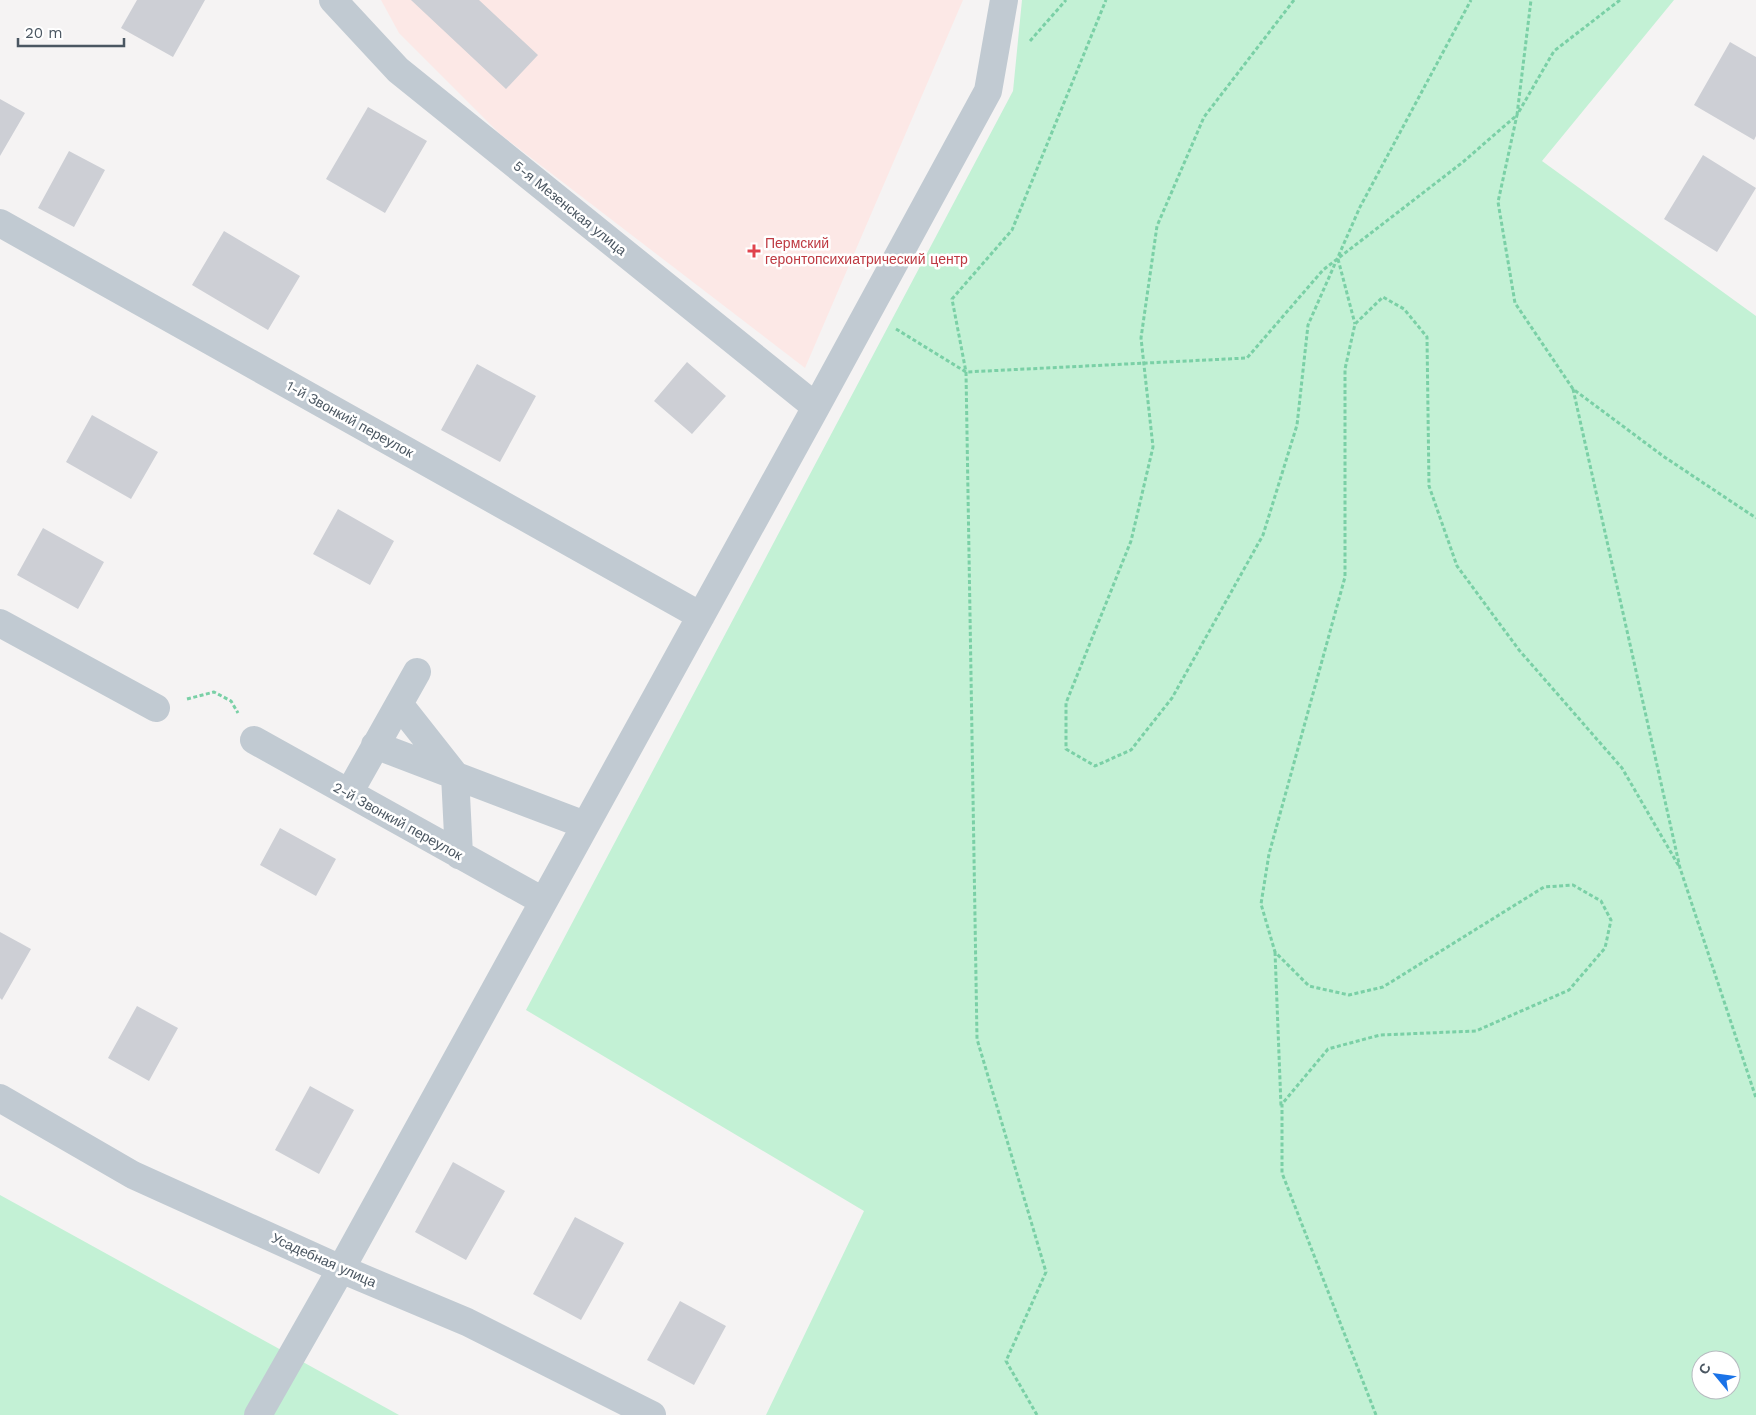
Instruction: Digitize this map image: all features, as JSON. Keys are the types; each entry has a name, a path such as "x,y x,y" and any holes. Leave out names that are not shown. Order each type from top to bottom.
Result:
{"street":[{"name":"5-я Мезенская улица","path":"333,0 398,70 816,406"},
{"path":"258,1415 341,1269 988,91 1004,0"},
{"name":"1-й Звонкий переулок","path":"0,222 701,616"},
{"path":"0,623 156,708"},
{"path":"349,793 417,672"},
{"path":"399,704 456,776 459,855"},
{"name":"2-й Звонкий переулок","path":"254,740 543,902"},
{"path":"375,745 585,825"},
{"name":"Усадебная улица","path":"0,1098 133,1174 341,1269 467,1322 652,1415"}],"path":[{"path":"1037,1415 1006,1362 1046,1272 977,1039 966,372 952,299 1012,230 1106,0"},
{"path":"1294,0 1204,117 1158,226 1141,338 1152,447 1131,541 1066,703 1066,749 1095,766 1131,750 1172,698 1263,535 1297,425 1308,325 1360,207 1471,0"},
{"path":"1532,0 1517,115 1498,202 1515,303 1573,389 1663,456 1756,518"},
{"path":"868,311 966,372 1247,358 1323,270 1463,162 1517,115 1554,51 1620,0"},
{"path":"1282,1134 1275,952 1261,904 1269,854 1346,577 1345,369 1355,324 1338,258"},
{"path":"1355,324 1383,297 1404,309 1427,337 1429,486 1458,566 1519,650 1622,768 1680,868"},
{"path":"1573,389 1680,868 1756,1098"},
{"path":"156,708 214,692 231,702 254,740"},
{"path":"1275,952 1309,986 1348,995 1383,987 1544,887 1572,886 1600,901 1611,920 1605,948 1569,990 1476,1031 1380,1035 1328,1049 1282,1104 1282,1173 1376,1415"}],"shaded area":[{"name":"Пермский геронтопсихиатрический центр","path":"381,0 963,0 805,368 500,134 399,33"}],"green space":[{"path":"1022,0 1674,0 1542,161 1756,316 1756,1415 766,1415 864,1211 526,1010 1013,91"},
{"path":"0,1195 399,1415 0,1415"}],"building":[{"path":"137,0 205,0 173,57 121,28"},
{"path":"411,0 479,0 538,55 506,89"},
{"path":"1730,42 1756,57 1756,136 1754,140 1694,105"},
{"path":"0,99 25,113 0,156"},
{"path":"368,107 427,141 385,213 326,179"},
{"path":"69,151 105,170 74,227 38,208"},
{"path":"1703,155 1756,188 1717,252 1664,219"},
{"path":"224,231 300,276 268,330 192,285"},
{"path":"687,362 726,396 692,434 654,401"},
{"path":"477,364 536,396 500,462 441,430"},
{"path":"92,415 158,452 131,499 66,462"},
{"path":"338,509 394,541 370,585 313,554"},
{"path":"43,528 104,562 78,609 17,575"},
{"path":"280,828 336,859 316,896 260,865"},
{"path":"0,932 31,949 2,1000 0,998"},
{"path":"137,1006 178,1028 149,1081 108,1058"},
{"path":"310,1086 354,1110 319,1174 275,1150"},
{"path":"453,1162 505,1191 466,1260 415,1232"},
{"path":"575,1217 624,1243 581,1320 533,1294"},
{"path":"680,1301 726,1326 694,1385 647,1360"}],"place":[{"name":"Пермский геронтопсихиатрический центр","path":"754,251"}]}
